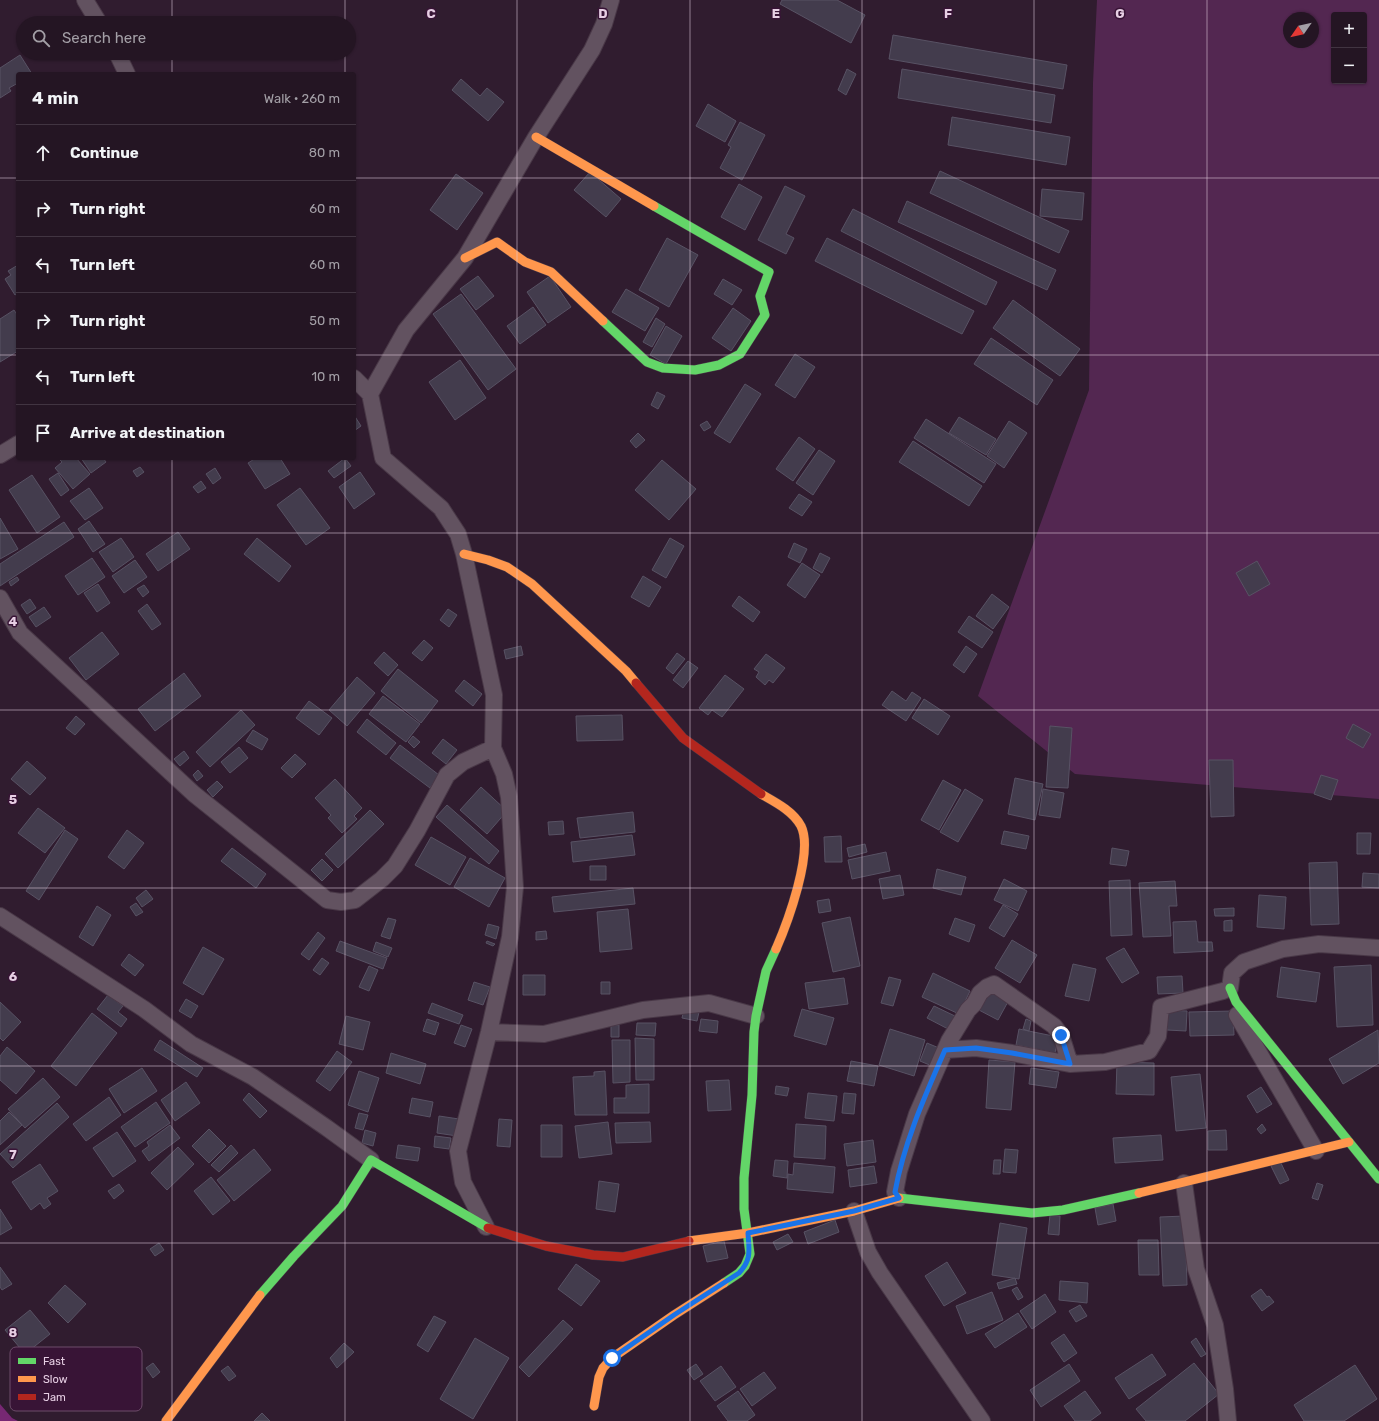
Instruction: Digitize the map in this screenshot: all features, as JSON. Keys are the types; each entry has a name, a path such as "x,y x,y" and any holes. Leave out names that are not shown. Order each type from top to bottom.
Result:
{"street":[{"path":"85,0 95,16"},
{"path":"370,394 406,330 465,258 536,136 592,50 604,24 611,0"},
{"path":"120,60 126,72"},
{"path":"465,258 497,242 525,262 551,272 647,362 663,368 695,370 719,365 740,354 765,315 760,296 769,272 536,136"},
{"path":"356,380 370,394 383,458 440,508 458,534 464,554 494,695 493,748 504,774 509,797 515,887 510,937 489,1032 458,1151 463,1182 486,1227"},
{"path":"0,455 16,445"},
{"path":"464,554 488,560 507,567 532,584 626,671 683,738 754,789 790,812 801,826 806,840 800,880 784,928 766,971 756,1016 752,1095 744,1178 744,1209 750,1254 745,1266 739,1273 674,1315 612,1358 603,1368 599,1377 594,1406"},
{"path":"0,598 20,633 194,794 327,900 341,902 355,900 382,879 395,866 417,831 447,775 463,762 493,748"},
{"path":"0,916 144,1009 190,1044 264,1084 371,1160 486,1227 546,1246 593,1256 623,1257 695,1240 748,1233 854,1211 899,1198 1032,1213 1063,1210 1184,1183 1349,1142"},
{"path":"1316,1151 1226,990 1232,973 1244,962 1283,949 1319,944 1379,948"},
{"path":"899,1198 895,1192 899,1171 917,1114 945,1050 968,1010 986,987 994,984 1054,1026 1061,1035 1070,1064"},
{"path":"945,1050 976,1048 1070,1064 1104,1062 1149,1051 1158,1036 1160,1007 1226,990"},
{"path":"1226,990 1379,1179"},
{"path":"489,1032 544,1034 643,1010 709,1003 756,1016"},
{"path":"166,1421 257,1298 294,1256 342,1206 371,1160"},
{"path":"1184,1183 1196,1269 1215,1325 1225,1389 1228,1421"},
{"path":"854,1211 868,1252 880,1273 982,1421"}],"shaded area":[{"path":"1097,0 1379,0 1379,799 1075,774 978,696 1089,390 1093,83"},
{"path":"0,1404 12,1418 18,1421 0,1421"}],"building":[{"path":"782,0 837,0 865,15 851,43 780,4"},
{"path":"893,35 1067,65 1063,89 889,59"},
{"path":"16,58 16,60 23,60 31,72 16,72 16,84 9,88 11,91 0,98 0,68"},
{"path":"847,69 856,74 846,95 838,90"},
{"path":"902,69 1055,95 1051,123 898,98"},
{"path":"461,79 480,96 487,88 504,102 488,121 452,90"},
{"path":"708,104 736,121 725,142 696,126"},
{"path":"952,117 1070,137 1066,165 948,145"},
{"path":"740,122 765,135 742,180 720,168 731,147 728,145"},
{"path":"940,171 1069,231 1059,253 930,193"},
{"path":"590,172 621,199 606,217 574,190"},
{"path":"456,174 483,193 457,230 430,210"},
{"path":"739,184 762,197 745,230 721,217"},
{"path":"785,186 805,196 786,234 794,238 786,254 758,240"},
{"path":"1042,189 1084,193 1082,220 1040,216"},
{"path":"907,201 1056,270 1047,290 898,222"},
{"path":"853,209 997,282 986,305 841,231"},
{"path":"667,238 698,255 669,307 639,290"},
{"path":"827,238 974,311 962,334 815,261"},
{"path":"16,266 15,295 5,279 11,275 8,271"},
{"path":"478,276 494,296 476,310 460,289"},
{"path":"550,276 571,307 548,323 527,292"},
{"path":"723,279 742,290 732,305 714,294"},
{"path":"626,289 659,308 645,331 612,312"},
{"path":"461,294 516,369 488,390 433,314"},
{"path":"1013,300 1080,349 1060,376 993,328"},
{"path":"533,307 546,325 520,344 507,326"},
{"path":"733,308 751,321 731,351 712,338"},
{"path":"14,310 16,313 16,352 0,362 0,319"},
{"path":"656,318 665,324 652,347 643,342"},
{"path":"666,326 682,336 666,364 650,355"},
{"path":"991,338 1053,380 1037,405 974,364"},
{"path":"795,354 815,367 795,398 775,385"},
{"path":"460,360 486,398 455,420 429,382"},
{"path":"745,384 761,394 730,443 714,433"},
{"path":"657,392 665,396 658,409 651,405"},
{"path":"959,417 996,439 986,455 949,433"},
{"path":"356,418 361,426 356,430"},
{"path":"926,419 996,464 984,483 914,438"},
{"path":"707,421 711,427 704,431 700,425"},
{"path":"1009,421 1027,433 1004,468 987,456"},
{"path":"638,433 645,440 636,448 630,441"},
{"path":"799,437 815,449 793,481 776,469"},
{"path":"913,441 982,486 969,506 899,462"},
{"path":"819,450 835,461 813,495 796,483"},
{"path":"60,460 78,460 90,474 73,489 55,468 62,462"},
{"path":"82,460 104,460 106,462 91,473"},
{"path":"253,460 281,460 290,474 265,489 248,463"},
{"path":"342,460 346,460 351,466 334,478 328,471"},
{"path":"662,460 696,489 669,520 635,490"},
{"path":"140,467 144,472 137,477 133,471"},
{"path":"215,468 221,478 213,484 206,474"},
{"path":"360,472 375,494 354,509 339,487"},
{"path":"58,473 69,490 61,496 49,479"},
{"path":"32,475 60,517 37,533 9,490"},
{"path":"201,481 206,488 198,493 193,487"},
{"path":"89,488 103,508 85,520 70,501"},
{"path":"300,488 330,528 306,545 277,505"},
{"path":"799,494 812,502 802,516 789,508"},
{"path":"0,518 18,549 0,559"},
{"path":"89,521 105,544 93,552 78,529"},
{"path":"64,522 74,537 0,586 0,564"},
{"path":"178,532 190,549 158,571 146,554"},
{"path":"121,538 134,557 113,572 99,552"},
{"path":"257,538 291,566 279,582 244,554"},
{"path":"670,538 684,546 666,578 652,570"},
{"path":"794,543 807,549 800,563 788,557"},
{"path":"820,553 830,558 822,573 813,568"},
{"path":"92,558 105,577 78,595 65,576"},
{"path":"135,560 147,577 124,593 112,576"},
{"path":"1257,561 1270,584 1249,596 1236,573"},
{"path":"802,563 820,575 805,598 787,585"},
{"path":"643,576 661,587 649,607 631,597"},
{"path":"17,577 19,580 11,586 9,582"},
{"path":"98,584 110,603 97,612 84,593"},
{"path":"144,585 149,592 143,597 137,589"},
{"path":"992,594 1009,607 993,629 976,616"},
{"path":"739,596 760,612 753,622 732,606"},
{"path":"30,599 36,608 27,614 21,605"},
{"path":"147,604 161,624 152,630 138,611"},
{"path":"44,607 51,617 36,627 29,617"},
{"path":"448,609 457,615 449,627 440,620"},
{"path":"969,616 993,632 982,648 958,632"},
{"path":"102,632 119,654 86,680 69,658"},
{"path":"424,640 433,648 422,661 412,653"},
{"path":"521,646 523,655 506,659 504,650"},
{"path":"966,646 977,654 964,673 953,665"},
{"path":"384,652 398,665 388,676 374,663"},
{"path":"677,653 685,659 673,674 666,668"},
{"path":"766,654 785,668 773,683 769,680 765,685 756,677 759,672 754,669"},
{"path":"688,661 698,668 683,688 673,680"},
{"path":"398,669 438,701 421,723 381,691"},
{"path":"184,673 201,696 155,731 138,709"},
{"path":"725,675 744,689 722,717 712,710 708,715 699,708"},
{"path":"357,677 375,693 347,726 329,710"},
{"path":"464,680 482,694 473,706 455,691"},
{"path":"892,691 906,701 912,692 921,698 906,721 882,705"},
{"path":"383,696 420,724 406,742 369,714"},
{"path":"924,699 950,716 938,735 912,718"},
{"path":"309,701 332,718 319,735 296,718"},
{"path":"241,710 255,725 210,767 196,752"},
{"path":"622,715 623,740 577,741 576,716"},
{"path":"76,716 85,724 75,735 66,728"},
{"path":"367,719 396,743 386,755 357,732"},
{"path":"1353,724 1371,734 1363,748 1346,738"},
{"path":"1050,726 1072,728 1068,788 1046,787"},
{"path":"253,730 268,739 262,750 246,741"},
{"path":"413,736 420,742 414,748 408,742"},
{"path":"443,739 457,750 446,764 432,753"},
{"path":"400,745 439,775 430,788 390,758"},
{"path":"239,747 248,758 230,773 221,762"},
{"path":"184,751 189,758 180,766 174,759"},
{"path":"295,754 306,764 292,778 281,768"},
{"path":"1209,760 1233,760 1234,816 1211,817"},
{"path":"27,761 46,778 30,795 11,779"},
{"path":"198,770 203,776 197,781 193,775"},
{"path":"1321,775 1338,780 1331,800 1314,794"},
{"path":"1015,778 1043,784 1035,820 1008,814"},
{"path":"335,779 362,808 354,816 357,819 342,833 328,818 331,815 315,798"},
{"path":"943,780 961,790 939,830 921,820"},
{"path":"217,781 223,787 213,797 207,790"},
{"path":"481,787 507,811 487,834 460,810"},
{"path":"965,789 983,800 958,842 940,832"},
{"path":"1043,789 1064,793 1060,818 1039,815"},
{"path":"447,805 499,851 489,864 436,817"},
{"path":"38,808 65,828 45,853 18,833"},
{"path":"370,810 384,824 338,868 325,854"},
{"path":"633,812 635,832 580,838 577,818"},
{"path":"563,821 564,834 549,835 548,822"},
{"path":"65,830 78,839 39,900 26,891"},
{"path":"127,830 144,843 124,869 108,857"},
{"path":"1004,831 1029,836 1026,849 1001,844"},
{"path":"1357,833 1371,833 1370,854 1357,854"},
{"path":"632,835 635,855 573,862 571,842"},
{"path":"841,836 842,862 825,862 824,837"},
{"path":"431,837 466,857 450,885 415,865"},
{"path":"865,844 867,852 849,857 847,848"},
{"path":"232,848 266,874 256,888 221,861"},
{"path":"1112,848 1129,851 1126,866 1110,864"},
{"path":"886,852 890,871 852,879 848,860"},
{"path":"470,858 505,878 489,907 454,887"},
{"path":"322,859 333,870 322,881 311,870"},
{"path":"1337,862 1339,924 1311,925 1309,863"},
{"path":"590,866 606,866 606,880 590,880"},
{"path":"937,869 966,877 961,895 933,888"},
{"path":"1363,873 1379,874 1379,888 1362,887"},
{"path":"900,875 904,895 883,899 879,879"},
{"path":"1004,879 1027,891 1018,911 994,900"},
{"path":"1130,880 1132,935 1111,936 1109,881"},
{"path":"1175,881 1177,906 1169,906 1171,936 1143,937 1139,883"},
{"path":"633,888 635,904 554,912 552,897"},
{"path":"146,890 153,899 142,907 136,898"},
{"path":"1259,895 1286,897 1284,929 1257,927"},
{"path":"829,899 831,911 819,913 817,901"},
{"path":"136,903 143,912 136,916 130,907"},
{"path":"1003,905 1018,914 1004,937 989,928"},
{"path":"97,906 111,915 93,946 79,937"},
{"path":"1234,908 1234,916 1215,916 1214,909"},
{"path":"628,909 632,949 600,952 597,912"},
{"path":"850,917 860,966 833,972 822,923"},
{"path":"388,918 396,920 390,939 381,936"},
{"path":"955,918 975,925 969,942 949,934"},
{"path":"1232,920 1232,931 1224,931 1224,921"},
{"path":"1196,921 1198,942 1212,942 1213,951 1174,953 1173,922"},
{"path":"488,924 499,927 496,939 485,935"},
{"path":"546,931 547,939 536,940 536,932"},
{"path":"318,932 325,938 309,960 301,954"},
{"path":"1012,940 1037,955 1020,983 995,968"},
{"path":"340,941 387,958 383,969 336,951"},
{"path":"487,941 495,944 493,946 486,943"},
{"path":"376,942 392,948 388,957 373,951"},
{"path":"203,947 224,959 203,995 183,983"},
{"path":"1124,948 1139,973 1122,983 1106,958"},
{"path":"129,954 144,965 135,976 121,965"},
{"path":"322,958 329,963 320,975 313,970"},
{"path":"1073,964 1096,969 1089,1001 1065,996"},
{"path":"1371,965 1373,1025 1337,1027 1334,967"},
{"path":"369,966 378,970 369,991 359,987"},
{"path":"1281,967 1320,973 1316,1002 1277,997"},
{"path":"933,973 970,991 959,1014 922,997"},
{"path":"523,975 545,975 545,995 523,995"},
{"path":"1182,976 1183,993 1158,994 1157,977"},
{"path":"889,977 901,980 893,1006 881,1003"},
{"path":"844,978 848,1004 809,1009 805,983"},
{"path":"474,982 490,987 483,1005 468,1000"},
{"path":"601,982 610,982 610,994 601,994"},
{"path":"989,986 1010,998 998,1020 977,1009"},
{"path":"108,995 123,1006 118,1012 127,1019 121,1027 97,1009"},
{"path":"186,999 198,1006 191,1018 179,1011"},
{"path":"0,1002 21,1022 3,1041 0,1038"},
{"path":"432,1003 463,1015 459,1024 428,1013"},
{"path":"934,1006 957,1017 950,1030 927,1018"},
{"path":"684,1009 699,1012 697,1021 682,1018"},
{"path":"802,1009 834,1018 826,1045 794,1036"},
{"path":"1168,1010 1187,1011 1186,1031 1167,1030"},
{"path":"1233,1011 1234,1035 1190,1036 1189,1012"},
{"path":"92,1013 117,1033 76,1086 51,1066"},
{"path":"346,1016 370,1022 363,1050 339,1044"},
{"path":"427,1019 439,1023 435,1035 423,1031"},
{"path":"701,1019 718,1021 717,1033 699,1031"},
{"path":"1026,1019 1031,1021 1029,1031 1023,1029"},
{"path":"637,1023 656,1023 655,1036 636,1035"},
{"path":"461,1025 472,1029 465,1047 454,1043"},
{"path":"611,1025 619,1025 619,1037 611,1037"},
{"path":"890,1029 925,1040 914,1076 879,1065"},
{"path":"1019,1029 1058,1037 1055,1053 1016,1045"},
{"path":"1378,1030 1379,1063 1343,1084 1329,1059"},
{"path":"635,1038 654,1039 654,1080 636,1080"},
{"path":"160,1040 203,1068 197,1077 154,1050"},
{"path":"612,1040 630,1040 630,1082 613,1083"},
{"path":"927,1043 939,1048 932,1066 920,1061"},
{"path":"7,1047 35,1071 16,1094 0,1080 0,1056"},
{"path":"337,1051 352,1062 330,1091 316,1081"},
{"path":"391,1053 426,1064 420,1084 386,1073"},
{"path":"989,1060 1015,1062 1011,1110 986,1108"},
{"path":"851,1061 878,1066 874,1086 847,1081"},
{"path":"1117,1062 1154,1063 1154,1095 1116,1094"},
{"path":"142,1068 157,1091 124,1113 109,1089"},
{"path":"1031,1068 1059,1072 1056,1088 1029,1084"},
{"path":"359,1071 379,1078 368,1112 348,1105"},
{"path":"605,1071 607,1115 575,1115 573,1077 594,1076 594,1072"},
{"path":"1200,1074 1206,1128 1176,1131 1171,1077"},
{"path":"43,1078 60,1097 25,1128 8,1109"},
{"path":"729,1080 731,1110 708,1111 706,1081"},
{"path":"186,1082 200,1103 175,1121 161,1100"},
{"path":"649,1084 649,1113 614,1113 614,1098 626,1098 626,1085"},
{"path":"776,1086 789,1088 787,1096 775,1094"},
{"path":"1261,1087 1272,1104 1257,1113 1247,1096"},
{"path":"249,1093 267,1111 260,1118 243,1100"},
{"path":"808,1093 837,1096 834,1121 805,1118"},
{"path":"844,1093 856,1094 854,1114 842,1113"},
{"path":"109,1097 121,1115 86,1141 73,1124"},
{"path":"412,1098 433,1102 430,1117 409,1113"},
{"path":"156,1102 170,1123 135,1147 121,1127"},
{"path":"57,1103 69,1117 13,1168 0,1154"},
{"path":"9,1112 22,1125 0,1145 0,1121"},
{"path":"359,1113 368,1115 363,1130 355,1128"},
{"path":"439,1116 459,1119 457,1136 437,1133"},
{"path":"499,1119 512,1120 510,1147 497,1146"},
{"path":"608,1122 612,1154 579,1158 575,1126"},
{"path":"650,1122 651,1142 616,1143 615,1123"},
{"path":"796,1124 826,1126 825,1159 794,1157"},
{"path":"1262,1124 1266,1130 1261,1134 1257,1129"},
{"path":"170,1125 180,1138 149,1161 142,1151 149,1146 147,1142"},
{"path":"541,1125 562,1125 562,1157 541,1157"},
{"path":"209,1129 226,1146 209,1163 192,1146"},
{"path":"365,1130 376,1133 373,1146 362,1143"},
{"path":"1226,1130 1227,1150 1208,1150 1208,1131"},
{"path":"117,1132 136,1161 113,1177 93,1148"},
{"path":"1161,1135 1163,1160 1115,1163 1113,1138"},
{"path":"435,1136 451,1138 449,1149 434,1147"},
{"path":"873,1140 876,1162 847,1166 844,1144"},
{"path":"231,1145 238,1153 219,1172 211,1165"},
{"path":"398,1145 420,1148 418,1161 396,1158"},
{"path":"178,1147 194,1164 167,1190 151,1173"},
{"path":"254,1149 271,1170 234,1201 217,1180"},
{"path":"1005,1149 1018,1150 1016,1173 1003,1172"},
{"path":"1279,1159 1289,1180 1280,1184 1270,1164"},
{"path":"775,1160 788,1161 787,1178 773,1176"},
{"path":"994,1160 1001,1160 1000,1174 993,1174"},
{"path":"794,1163 835,1167 833,1193 787,1189 788,1174 793,1175"},
{"path":"40,1164 58,1191 47,1198 51,1204 44,1209 40,1203 31,1210 12,1182"},
{"path":"874,1166 877,1183 850,1187 848,1170"},
{"path":"211,1177 230,1201 213,1215 194,1191"},
{"path":"599,1181 619,1184 615,1212 596,1209"},
{"path":"1317,1183 1323,1185 1318,1200 1312,1198"},
{"path":"119,1184 124,1191 114,1199 108,1191"},
{"path":"1113,1204 1116,1221 1098,1225 1095,1208"},
{"path":"0,1209 12,1228 0,1235"},
{"path":"1050,1215 1060,1216 1059,1235 1048,1234"},
{"path":"1185,1216 1187,1285 1163,1286 1160,1217"},
{"path":"835,1220 839,1232 808,1244 804,1232"},
{"path":"1000,1223 1027,1228 1019,1279 992,1275"},
{"path":"788,1234 793,1242 777,1250 773,1242"},
{"path":"1138,1240 1158,1240 1159,1275 1139,1275"},
{"path":"724,1241 728,1258 707,1262 703,1246"},
{"path":"159,1243 164,1250 155,1256 150,1249"},
{"path":"947,1262 966,1293 944,1306 925,1276"},
{"path":"576,1264 600,1281 581,1306 558,1289"},
{"path":"0,1267 12,1284 2,1290 0,1287"},
{"path":"1015,1278 1017,1284 999,1289 997,1283"},
{"path":"1060,1281 1088,1283 1087,1303 1059,1300"},
{"path":"65,1285 86,1304 68,1323 48,1303"},
{"path":"1017,1287 1023,1297 1018,1300 1012,1290"},
{"path":"1261,1289 1267,1297 1269,1296 1274,1302 1262,1311 1251,1296"},
{"path":"992,1292 1003,1320 967,1334 956,1306"},
{"path":"1045,1294 1056,1312 1032,1329 1020,1311"},
{"path":"1080,1305 1087,1316 1076,1322 1069,1311"},
{"path":"30,1310 50,1334 34,1347 19,1347 5,1330"},
{"path":"1018,1313 1027,1327 995,1348 985,1334"},
{"path":"434,1316 446,1322 428,1352 417,1345"},
{"path":"563,1320 573,1329 529,1377 519,1367"},
{"path":"1064,1334 1077,1353 1064,1362 1051,1343"},
{"path":"475,1338 509,1358 473,1419 440,1399"},
{"path":"1196,1338 1206,1354 1201,1357 1191,1342"},
{"path":"344,1343 354,1352 337,1368 330,1358"},
{"path":"1152,1354 1166,1375 1129,1399 1115,1378"},
{"path":"153,1363 160,1372 153,1378 146,1368"},
{"path":"1194,1363 1219,1394 1185,1421 1146,1421 1136,1409"},
{"path":"696,1364 703,1374 694,1380 687,1370"},
{"path":"1069,1364 1080,1381 1041,1407 1030,1390"},
{"path":"1355,1365 1377,1399 1344,1421 1304,1421 1294,1405"},
{"path":"228,1366 236,1376 229,1381 221,1371"},
{"path":"721,1366 736,1387 715,1401 700,1381"},
{"path":"764,1372 776,1388 752,1406 740,1389"},
{"path":"738,1391 755,1415 747,1421 728,1421 717,1406"},
{"path":"1085,1391 1101,1413 1090,1421 1075,1421 1064,1406"},
{"path":"262,1413 270,1421 254,1421"}],"traffic: fast":[{"path":"603,321 647,362 663,368 695,370 719,365 740,354 765,315 760,296 769,272 654,206"},
{"path":"724,1283 739,1273 745,1266 750,1254 744,1209 744,1178 752,1095 754,1032 766,971 776,949"},
{"path":"1230,988 1236,1002 1379,1179"},
{"path":"260,1295 294,1256 342,1206 371,1160 488,1228"},
{"path":"899,1198 1032,1213 1063,1210 1139,1193"}],"traffic: slow":[{"path":"536,137 654,206"},
{"path":"465,258 497,242 525,262 551,272 603,321"},
{"path":"464,554 488,560 507,567 532,584 626,671 636,683"},
{"path":"761,794 783,807 798,821 804,838 802,870 798,888 776,949"},
{"path":"1139,1193 1349,1142"},
{"path":"689,1241 748,1233 854,1211 899,1198"},
{"path":"594,1406 599,1377 603,1368 612,1358 674,1315 724,1283"},
{"path":"166,1421 260,1295"}],"traffic: jam":[{"path":"636,683 683,738 761,794"},
{"path":"488,1228 546,1246 593,1255 623,1257 689,1241"}],"route":[{"path":"612,1358 674,1315 739,1273 745,1266 750,1254 748,1233 854,1211 899,1198 895,1192 899,1171 917,1114 945,1050 976,1048 1070,1064 1061,1035"}]}
